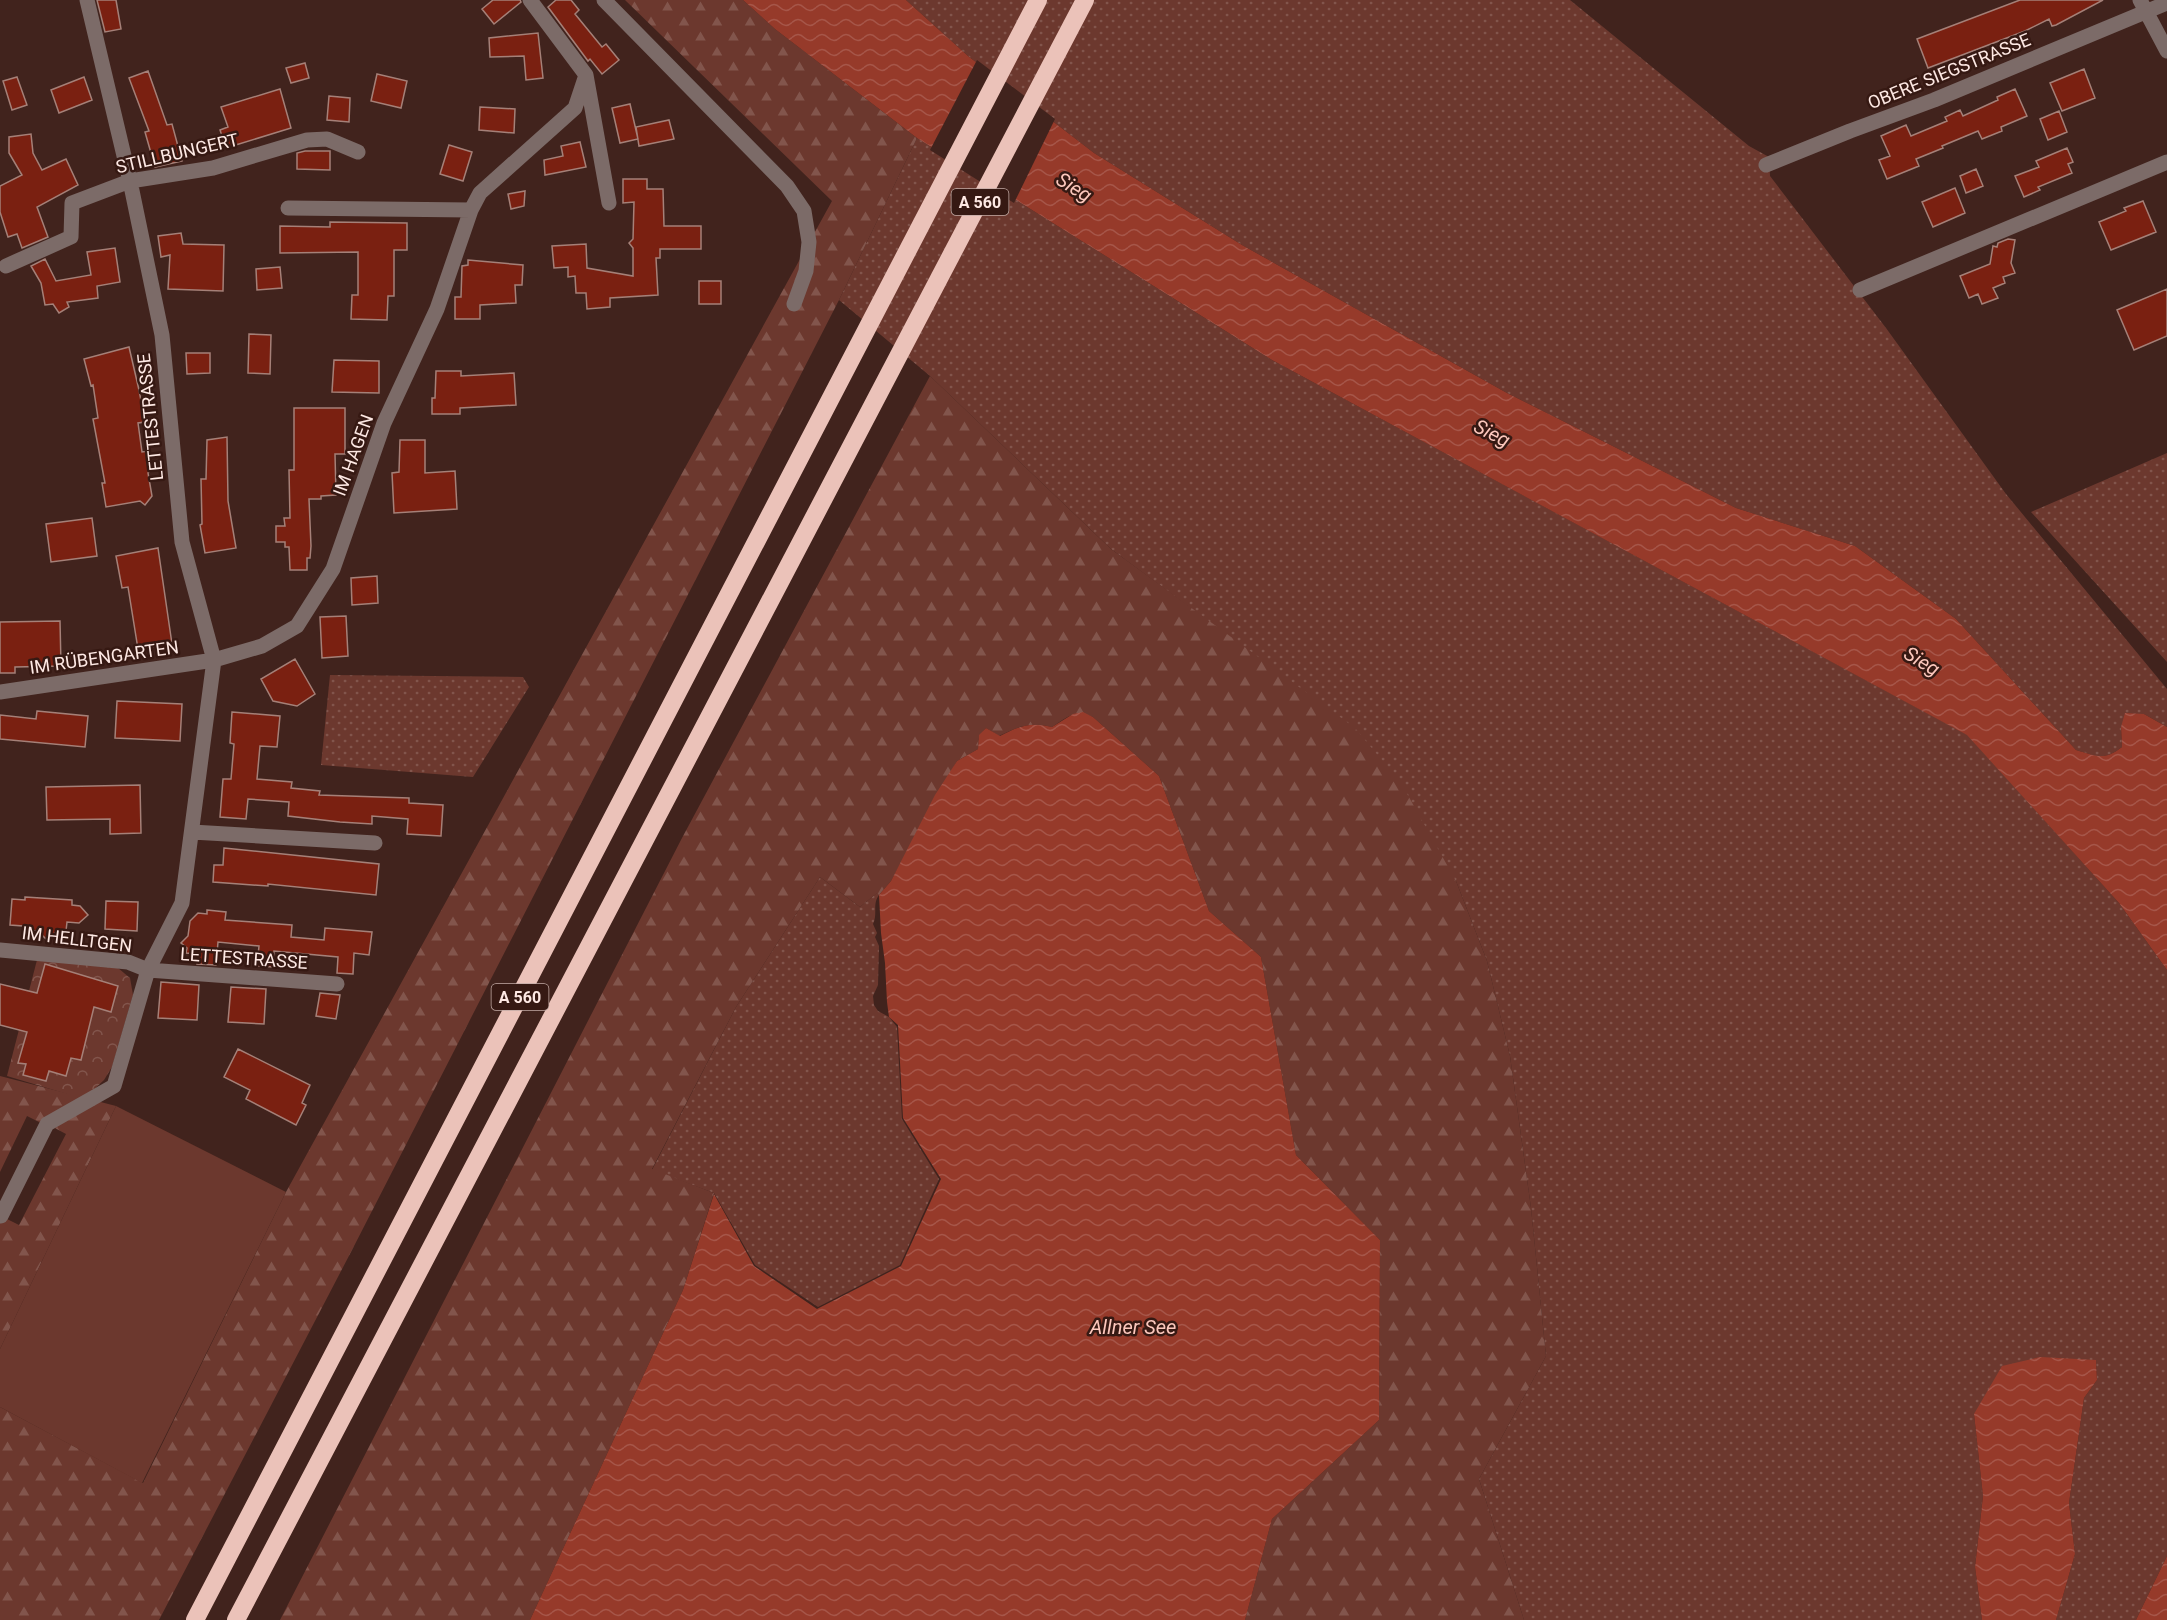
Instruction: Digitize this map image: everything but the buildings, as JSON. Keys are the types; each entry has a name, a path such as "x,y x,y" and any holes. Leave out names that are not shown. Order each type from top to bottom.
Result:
{"highway":[{"name":"A 560","path":"195,1620 1038,0"},
{"name":"A 560","path":"236,1620 1085,0"}],"street":[{"name":"LETTESTRASSE","path":"1,1216 47,1124 114,1086 148,970 182,903 214,660 182,542 162,335 130,181 87,0"},
{"path":"530,0 586,75 609,203"},
{"path":"604,0 788,186 804,211 809,242 806,272 794,304"},
{"name":"OBERE SIEGSTRASSE","path":"1766,165 1850,130 1934,99 2143,6 2167,3"},
{"path":"2143,6 2167,51"},
{"name":"IM HAGEN","path":"214,660 262,646 297,626 333,568 384,423 437,309 471,210 480,193 575,108 586,75"},
{"name":"STILLBUNGERT","path":"6,266 71,237 72,203 130,181 213,168 307,140 327,140 358,152"},
{"path":"1860,290 2167,162"},
{"path":"288,208 471,210"},
{"name":"IM RÜBENGARTEN","path":"0,692 214,660"},
{"path":"192,832 375,843"},
{"name":"IM HELLTGEN","path":"0,950 128,962 148,970"},
{"name":"LETTESTRASSE","path":"148,970 337,984"}],"green space":[{"path":"625,0 743,0 775,29 917,138 839,300 352,1250 159,1620 0,1620 0,1407 143,1483 286,1192 832,201"},
{"path":"906,0 1570,0 1749,146 1769,157 1770,176 1886,328 2006,494 2167,689 2167,727 2144,714 2121,727 2122,747 2116,751 2100,756 2076,750 1956,619 1855,546 1736,508 1507,393 1242,245 1094,153 968,56"},
{"path":"917,138 1272,360 1968,735 2119,903 2167,970 2167,1556 2136,1620 2056,1620 2075,1554 2069,1503 2084,1398 2097,1380 2096,1360 1974,1414 1983,1496 1975,1567 1982,1620 1524,1620 1479,1479 1546,1356 1531,1208 1510,1056 1487,961 1456,881 1208,621 1111,549 930,376 839,300"},
{"path":"930,376 1111,549 1355,728 1401,783 1456,881 1487,961 1510,1056 1531,1208 1546,1356 1479,1479 1524,1620 1245,1620 1272,1519 1379,1420 1380,1240 1296,1155 1261,957 1209,911 1159,776 1093,717 1076,714 1052,727 1025,726 999,736 986,728 979,736 978,749 957,761 891,881 879,895 877,893 860,907 820,877 736,1007 652,1169 714,1193 683,1290 530,1620 280,1620 682,838"},
{"path":"2167,453 2167,662 2031,512"},
{"path":"330,675 523,677 529,687 473,777 321,765"},
{"path":"820,877 860,907 878,892 873,924 879,946 878,985 873,996 874,1005 897,1027 902,1119 939,1179 900,1265 818,1307 755,1265 714,1193 652,1170 736,1007"},
{"path":"37,960 118,968 130,978 133,995 112,1067 104,1080 84,1099 7,1076"},
{"path":"0,1076 116,1106 0,1349 0,1212 43,1124 27,1116 0,1172","holes":["51,1126 66,1134 19,1225 5,1218"]},
{"path":"116,1106 286,1192 142,1483 0,1407 0,1349"}],"water":[{"name":"Sieg","path":"743,0 906,0 968,56 1094,153 1242,245 1507,393 1736,508 1855,546 1956,619 2076,750 2105,756 2122,747 2121,727 2125,713 2144,714 2167,727 2167,970 2119,903 1967,735 1272,360 917,138 775,29"},
{"name":"Allner See","path":"1083,712 1093,717 1159,776 1209,911 1261,957 1296,1155 1380,1240 1379,1420 1272,1519 1245,1620 530,1620 683,1290 714,1194 754,1266 817,1309 901,1266 941,1179 903,1118 898,1025 889,1017 879,895 891,881 935,795 957,761 978,749 979,735 986,728 1000,736 1025,726 1052,727 1073,714"},
{"path":"2040,1357 2096,1360 2097,1380 2084,1398 2069,1503 2075,1554 2056,1620 1982,1620 1975,1567 1983,1496 1974,1414 2002,1366"},
{"path":"2167,1556 2167,1620 2136,1620"}],"pier":[{"path":"977,60 1055,119 1014,203 930,150"}]}
